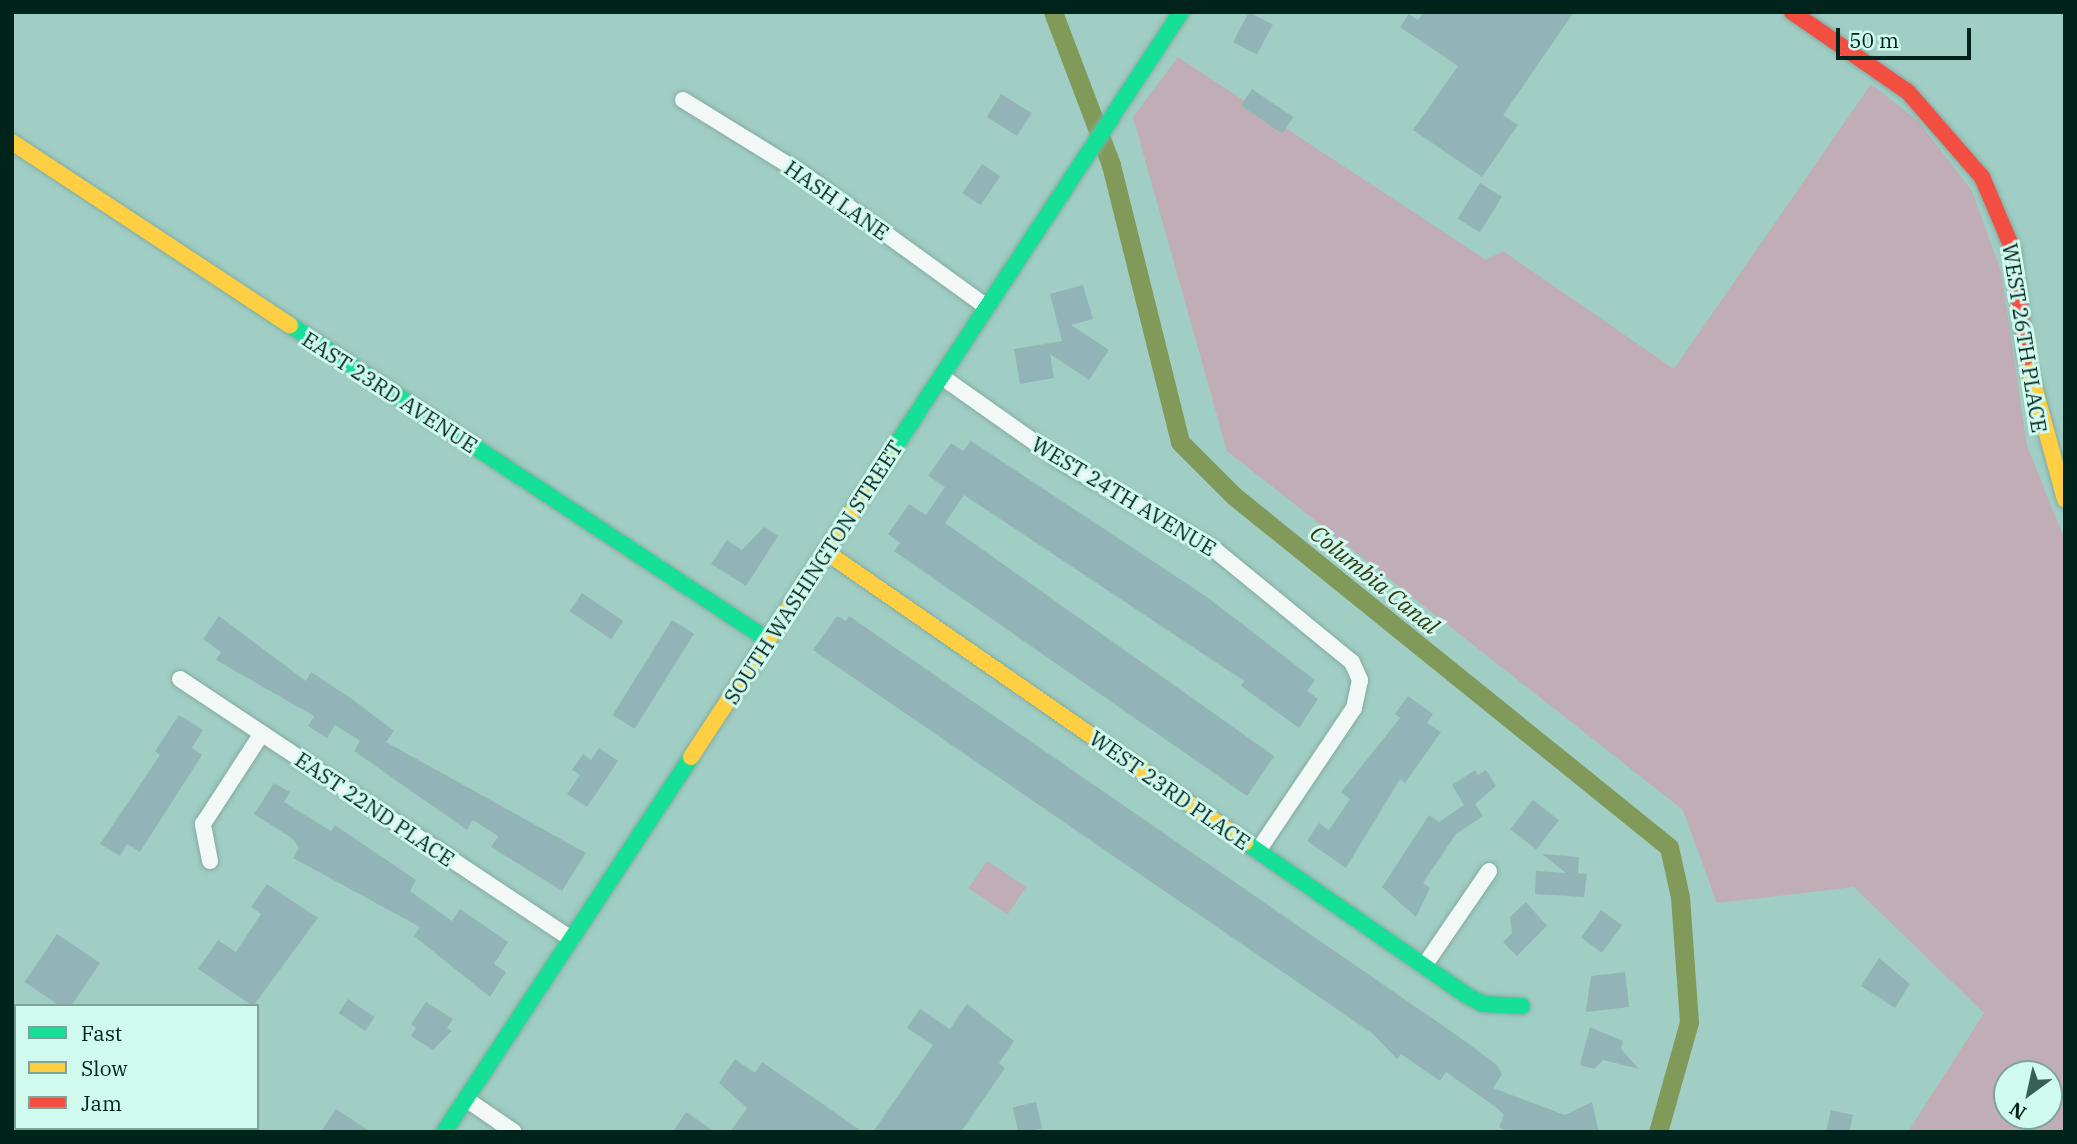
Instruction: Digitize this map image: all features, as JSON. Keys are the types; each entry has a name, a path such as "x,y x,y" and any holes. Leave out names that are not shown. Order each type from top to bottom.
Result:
{"main road":[{"name":"SOUTH WASHINGTON STREET","path":"444,1132 1181,12"},
{"name":"WEST 26TH PLACE","path":"1792,12 1908,92 1982,177 2013,250 2032,398 2065,500"},
{"name":"EAST 23RD AVENUE","path":"12,142 768,640"},
{"name":"WEST 23RD PLACE","path":"826,552 1424,966 1483,1004 1522,1006"}],"street":[{"name":"HASH LANE","path":"683,100 803,174 987,307"},
{"name":"WEST 24TH AVENUE","path":"942,377 1061,461 1215,550 1329,639 1360,680 1354,708 1258,850"},
{"name":"EAST 22ND PLACE","path":"180,679 571,939"},
{"path":"210,861 203,824 262,733"},
{"path":"1424,966 1489,871"},
{"path":"466,1099 514,1132"}],"shaded area":[{"path":"1178,57 1486,260 1503,251 1674,369 1871,84 1918,121 1972,191 2001,271 2027,446 2065,540 2065,1132 1908,1132 1984,1013 1854,887 1717,903 1683,810 1227,451 1133,117"},
{"path":"987,861 1026,887 1008,915 969,888"}],"building":[{"path":"1249,12 1273,25 1257,55 1233,42"},
{"path":"1424,12 1574,12 1503,115 1518,125 1482,177 1413,130 1458,66 1400,27 1409,14 1418,20"},
{"path":"1252,89 1293,117 1282,134 1241,106"},
{"path":"1001,94 1032,113 1017,136 987,117"},
{"path":"982,164 1000,176 981,205 962,193"},
{"path":"1480,183 1502,197 1480,232 1458,219"},
{"path":"1083,285 1093,319 1071,325 1109,350 1089,380 1050,354 1054,378 1020,384 1014,349 1062,341 1050,294"},
{"path":"971,441 1207,597 1315,680 1307,691 1318,699 1299,728 1241,686 1244,681 964,495 945,523 1274,756 1247,796 894,551 900,543 888,534 909,504 926,515 945,487 928,476 951,443 963,451"},
{"path":"764,527 778,536 746,586 711,564 727,540 742,550"},
{"path":"582,593 623,621 611,639 570,611"},
{"path":"219,616 306,681 311,672 352,699 394,731 386,742 586,853 562,891 491,847 498,836 473,820 467,830 354,751 360,741 335,725 327,738 308,726 314,716 216,660 221,652 203,639"},
{"path":"837,616 846,621 849,616 1455,1034 1497,1065 1502,1074 1493,1088 1565,1115 1592,1102 1599,1132 1510,1132 1499,1127 1504,1115 1497,1108 1446,1072 1440,1081 1401,1054 1397,1059 1373,1034 813,650"},
{"path":"672,620 694,634 635,729 613,715"},
{"path":"1408,696 1433,714 1427,723 1441,732 1405,783 1400,779 1346,868 1307,841 1319,823 1329,830 1350,799 1341,792 1400,718 1395,714"},
{"path":"179,715 203,730 192,748 202,755 140,852 127,844 120,856 100,844 160,755 155,751"},
{"path":"599,748 618,761 587,807 567,794 580,775 572,770 583,754 591,760"},
{"path":"1475,770 1478,775 1486,770 1496,786 1475,804 1483,816 1456,834 1423,883 1430,888 1416,917 1382,887 1429,815 1439,822 1464,805 1452,785"},
{"path":"274,783 290,792 284,802 331,831 335,825 416,880 410,891 452,921 460,909 508,942 494,964 506,972 490,997 414,936 420,927 293,858 299,848 293,839 254,814"},
{"path":"1533,800 1559,820 1536,849 1510,829"},
{"path":"1542,854 1579,857 1578,873 1587,874 1584,897 1535,894 1536,871 1566,873"},
{"path":"267,884 318,918 254,1004 250,1004 198,969 218,940 236,952 261,914 251,907"},
{"path":"1526,902 1547,926 1517,956 1503,942 1512,933 1510,917"},
{"path":"1601,910 1622,925 1602,953 1581,938"},
{"path":"57,934 100,963 73,1004 57,1004 25,982"},
{"path":"1879,958 1910,984 1895,1008 1861,986"},
{"path":"1625,972 1629,1007 1586,1012 1591,976"},
{"path":"348,999 375,1017 365,1031 338,1013"},
{"path":"426,1002 453,1019 447,1028 452,1031 433,1050 411,1036 416,1028 411,1024"},
{"path":"967,1004 1014,1041 999,1063 1005,1068 961,1132 873,1132 933,1045 907,1028 920,1009 950,1029"},
{"path":"1590,1027 1623,1041 1621,1049 1639,1069 1603,1060 1594,1069 1580,1065"},
{"path":"735,1059 755,1073 762,1062 863,1132 730,1132 747,1108 719,1083"},
{"path":"1036,1102 1042,1128 1018,1132 1013,1107"},
{"path":"336,1109 371,1132 321,1132"},
{"path":"1831,1110 1853,1115 1849,1132 1826,1132"},
{"path":"686,1112 715,1132 673,1132"}],"waterway":[{"name":"Columbia Canal","path":"1053,12 1111,165 1180,442 1234,496 1669,847 1680,897 1689,1022 1658,1132"}],"traffic: fast":[{"path":"887,459 1181,12"},
{"path":"290,325 768,640"},
{"path":"444,1132 691,757"},
{"path":"1245,842 1466,995 1483,1004 1522,1006"}],"traffic: slow":[{"path":"12,142 290,325"},
{"path":"2026,357 2065,500"},
{"path":"691,757 887,459"},
{"path":"826,552 1245,842"}],"traffic: jam":[{"path":"1792,12 1908,92 1982,177 2013,250 2026,357"}]}
